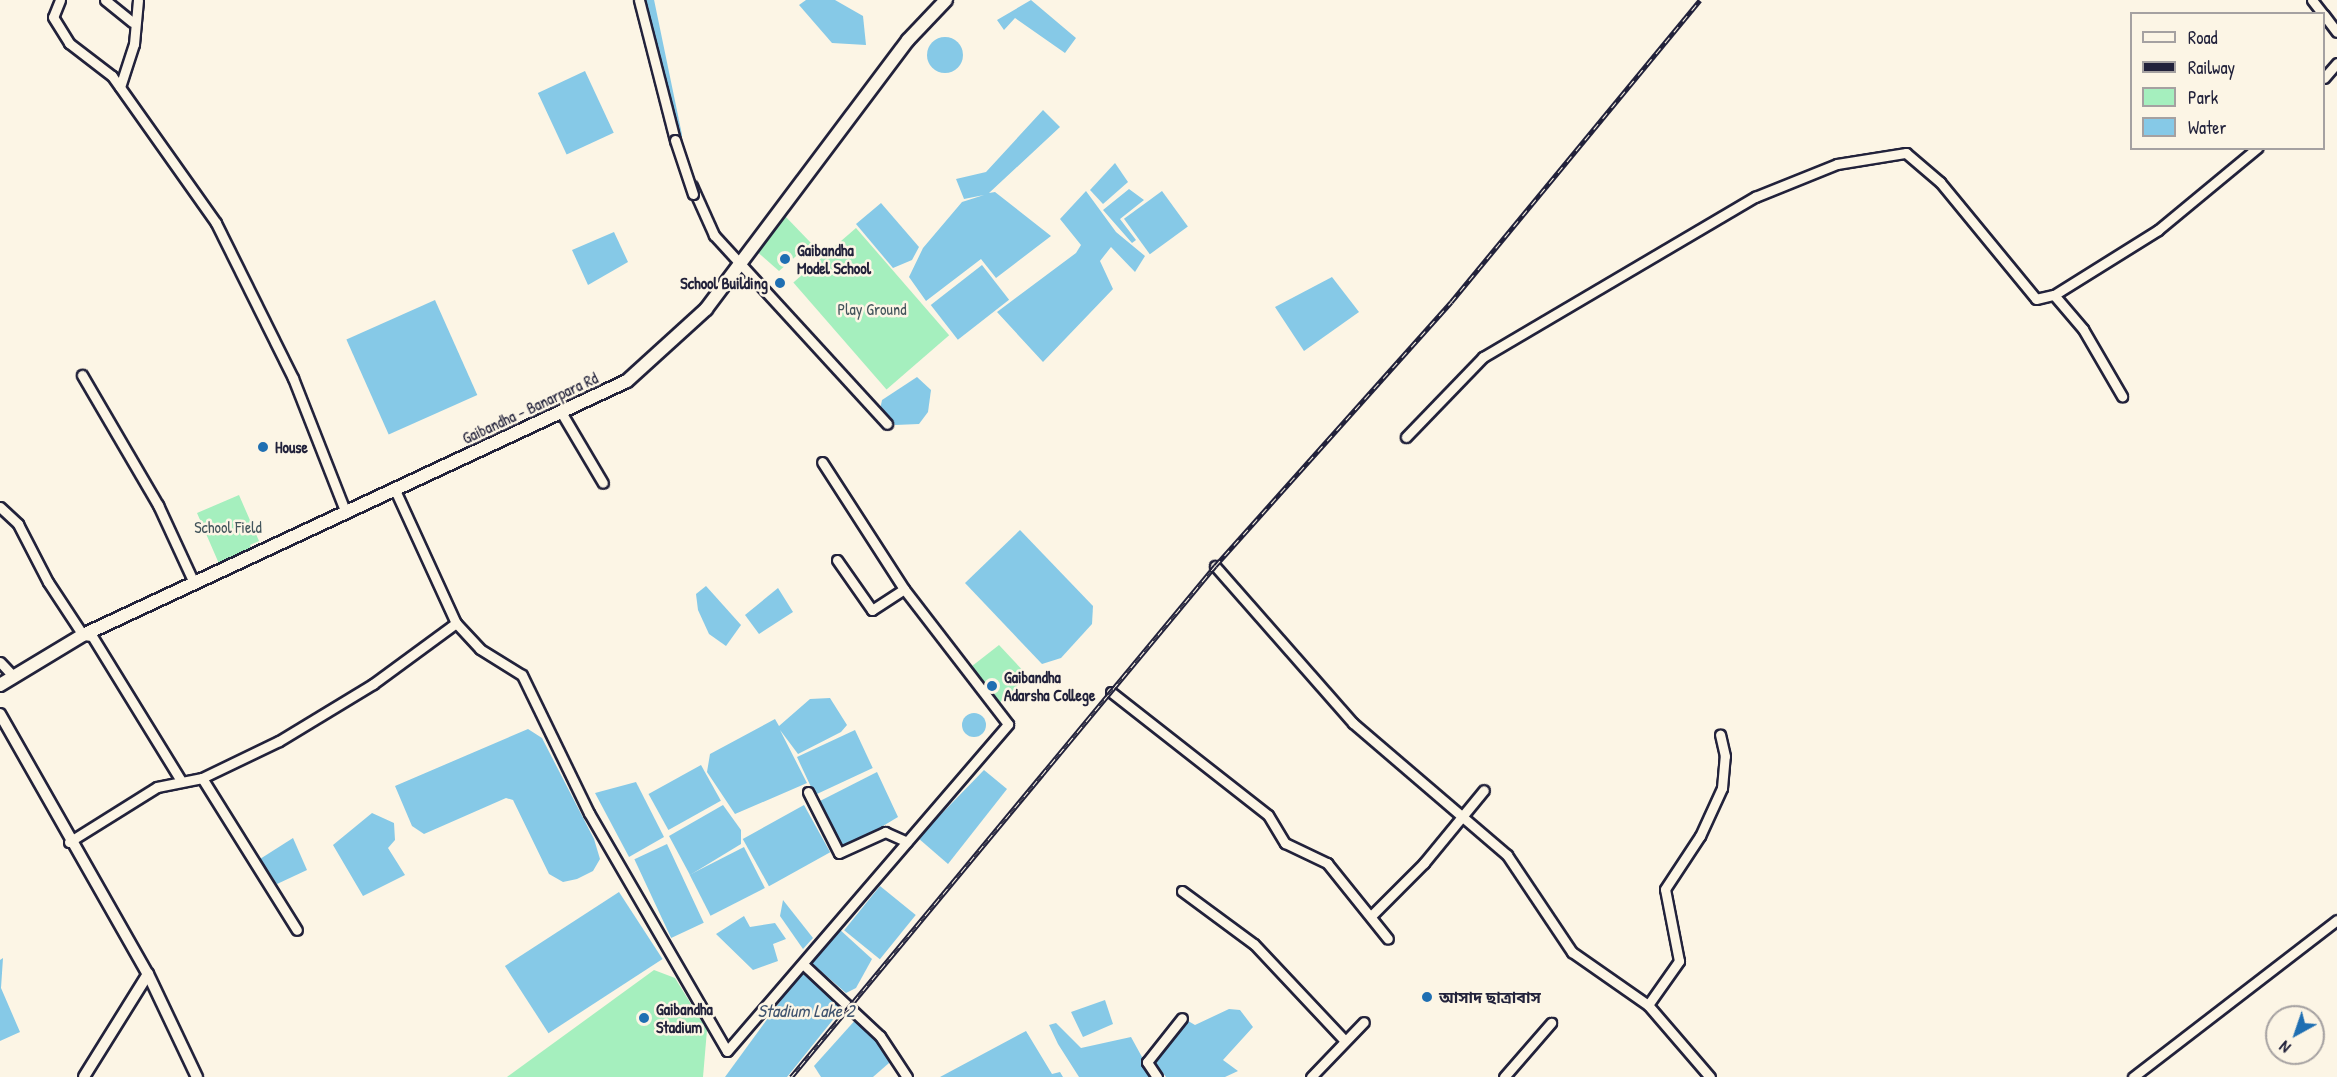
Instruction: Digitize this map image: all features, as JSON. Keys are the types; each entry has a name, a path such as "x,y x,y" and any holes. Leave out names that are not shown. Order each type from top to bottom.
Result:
{"main road":[{"name":"Gaibandha - Banarpara Rd","path":"0,685 83,635 627,381 706,309 908,40 946,0"}],"street":[{"path":"60,0 53,17 69,43 120,87 170,152 251,289 346,513"},
{"path":"105,0 132,22"},
{"path":"120,87 134,44 132,22 138,0"},
{"path":"639,0 675,140 708,237 740,263"},
{"path":"2312,0 2321,12"},
{"path":"2325,17 2337,32"},
{"path":"2325,77 2337,63"},
{"path":"1406,436 1483,357 1755,197 1861,157 1906,153 1940,182 2036,299 2054,295 2158,230 2255,150"},
{"path":"684,168 714,236 887,424"},
{"path":"2054,295 2083,329 2122,396"},
{"path":"82,375 158,505 194,583"},
{"path":"561,412 603,483"},
{"path":"395,490 456,623 480,649 522,675 589,813 727,1051 804,965 1008,724 904,589 822,462"},
{"path":"0,507 18,524 83,635 92,636 180,779"},
{"path":"837,560 872,610 904,589"},
{"path":"1215,566 1353,723 1507,855 1572,951 1648,1005 1710,1077"},
{"path":"69,842 180,779 202,778 279,741 373,684 456,623"},
{"path":"0,662 13,676"},
{"path":"1111,692 1268,816 1285,843 1328,863 1372,915 1388,939"},
{"path":"0,714 69,842 148,974 196,1077"},
{"path":"1648,1005 1679,961 1665,889 1701,836 1722,788 1725,756 1720,735"},
{"path":"202,778 297,930"},
{"path":"1372,915 1462,818 1484,790"},
{"path":"808,792 839,853 885,832 907,842"},
{"path":"1182,891 1254,944 1345,1041"},
{"path":"2133,1077 2337,920"},
{"path":"804,965 880,1036 907,1077"},
{"path":"84,1077 148,974"},
{"path":"1156,1077 1147,1064 1149,1055 1182,1018"},
{"path":"1311,1077 1364,1022"},
{"path":"1504,1077 1551,1023"}],"green space":[{"path":"784,215 811,243 779,271 754,249"},
{"name":"Play Ground","path":"856,228 949,335 887,390 793,282"},
{"name":"School Field","path":"239,495 259,541 250,545 253,552 220,566 197,513"},
{"path":"999,645 1028,676 996,706 967,670"},
{"name":"Gaibandha Stadium","path":"654,970 675,978 707,1030 703,1077 507,1077"}],"water":[{"path":"806,0 835,0 863,16 866,45 832,43 799,5"},
{"path":"1031,0 1076,38 1065,53 1015,18 1004,30 997,20"},
{"path":"945,37 958,42 963,55 958,68 945,73 932,68 927,55 932,42"},
{"path":"585,71 614,133 567,155 538,93"},
{"path":"1043,110 1060,127 989,193 995,192 1051,236 996,278 981,259 926,301 909,277 923,248 962,202 984,195 964,199 956,179 986,172"},
{"path":"1115,163 1128,182 1103,204 1090,190"},
{"path":"1129,189 1144,200 1120,219 1136,240 1132,243 1103,210"},
{"path":"1086,191 1116,232 1145,256 1135,272 1111,247 1100,261 1113,289 1043,362 997,312 1076,253 1081,245 1060,219"},
{"path":"1162,191 1188,227 1150,254 1124,219"},
{"path":"881,203 919,247 912,260 893,268 856,224"},
{"path":"614,232 628,262 588,285 572,250"},
{"path":"982,265 1009,300 958,340 931,305"},
{"path":"1332,277 1359,312 1304,351 1275,307"},
{"path":"435,300 477,395 389,434 346,339"},
{"path":"917,377 931,390 928,412 919,424 895,425 880,410 882,400"},
{"path":"1020,530 1093,606 1092,624 1061,658 1042,664 965,583"},
{"path":"706,586 741,625 726,646 709,634 698,610 696,594"},
{"path":"778,588 793,612 759,634 745,615"},
{"path":"830,698 847,725 841,732 798,754 780,730 807,783 735,814 707,772 710,754 775,719 779,726 810,699"},
{"path":"974,713 979,714 985,720 985,730 979,736 974,737 969,736 963,730 962,725 963,720 969,714"},
{"path":"528,729 542,738 594,839 600,859 593,871 577,879 563,882 549,874 513,800 506,798 424,834 412,826 395,786"},
{"path":"855,730 873,768 815,795 797,757"},
{"path":"701,765 721,801 668,830 649,794"},
{"path":"984,770 1007,789 948,864 918,838"},
{"path":"877,772 898,817 851,845 839,845 818,802"},
{"path":"636,782 664,837 629,857 595,793"},
{"path":"723,805 741,830 741,844 690,875 669,836"},
{"path":"804,805 830,852 769,886 743,839"},
{"path":"372,813 394,823 395,840 388,848 405,875 363,896 333,845"},
{"path":"293,838 307,870 277,884 260,859"},
{"path":"667,844 704,923 671,938 634,859"},
{"path":"744,847 765,888 711,916 690,875"},
{"path":"880,886 916,915 880,959 844,930"},
{"path":"619,892 663,959 549,1033 505,966"},
{"path":"783,900 813,938 803,949 780,916"},
{"path":"744,916 750,927 775,923 786,939 773,944 778,961 753,970 716,934"},
{"path":"838,928 872,959 856,988 846,993 808,960"},
{"path":"3,958 1,988 20,1032 0,1041 0,960"},
{"name":"Stadium Lake 2","path":"803,970 844,1006 787,1077 725,1077"},
{"path":"1105,1000 1113,1024 1083,1037 1071,1012"},
{"path":"1229,1009 1240,1010 1253,1027 1223,1060 1238,1071 1225,1077 1166,1077 1149,1056 1183,1018 1195,1025"},
{"path":"858,1017 890,1055 889,1063 873,1077 821,1077 814,1066"},
{"path":"1056,1023 1081,1048 1131,1037 1153,1077 1079,1077 1049,1025"},
{"path":"1026,1031 1052,1074 1060,1072 1063,1077 940,1077"}],"waterway":[{"path":"650,0 678,135"}],"railway":[{"path":"791,1077 1215,566 1451,302 1700,0"}],"place":[{"name":"Gaibandha Model School","path":"785,259"},
{"name":"School Building","path":"780,283"},
{"name":"House","path":"263,447"},
{"name":"Gaibandha Adarsha College","path":"992,686"},
{"name":"আসাদ ছাত্রাবাস","path":"1427,997"},
{"name":"Gaibandha Stadium","path":"644,1018"}]}
